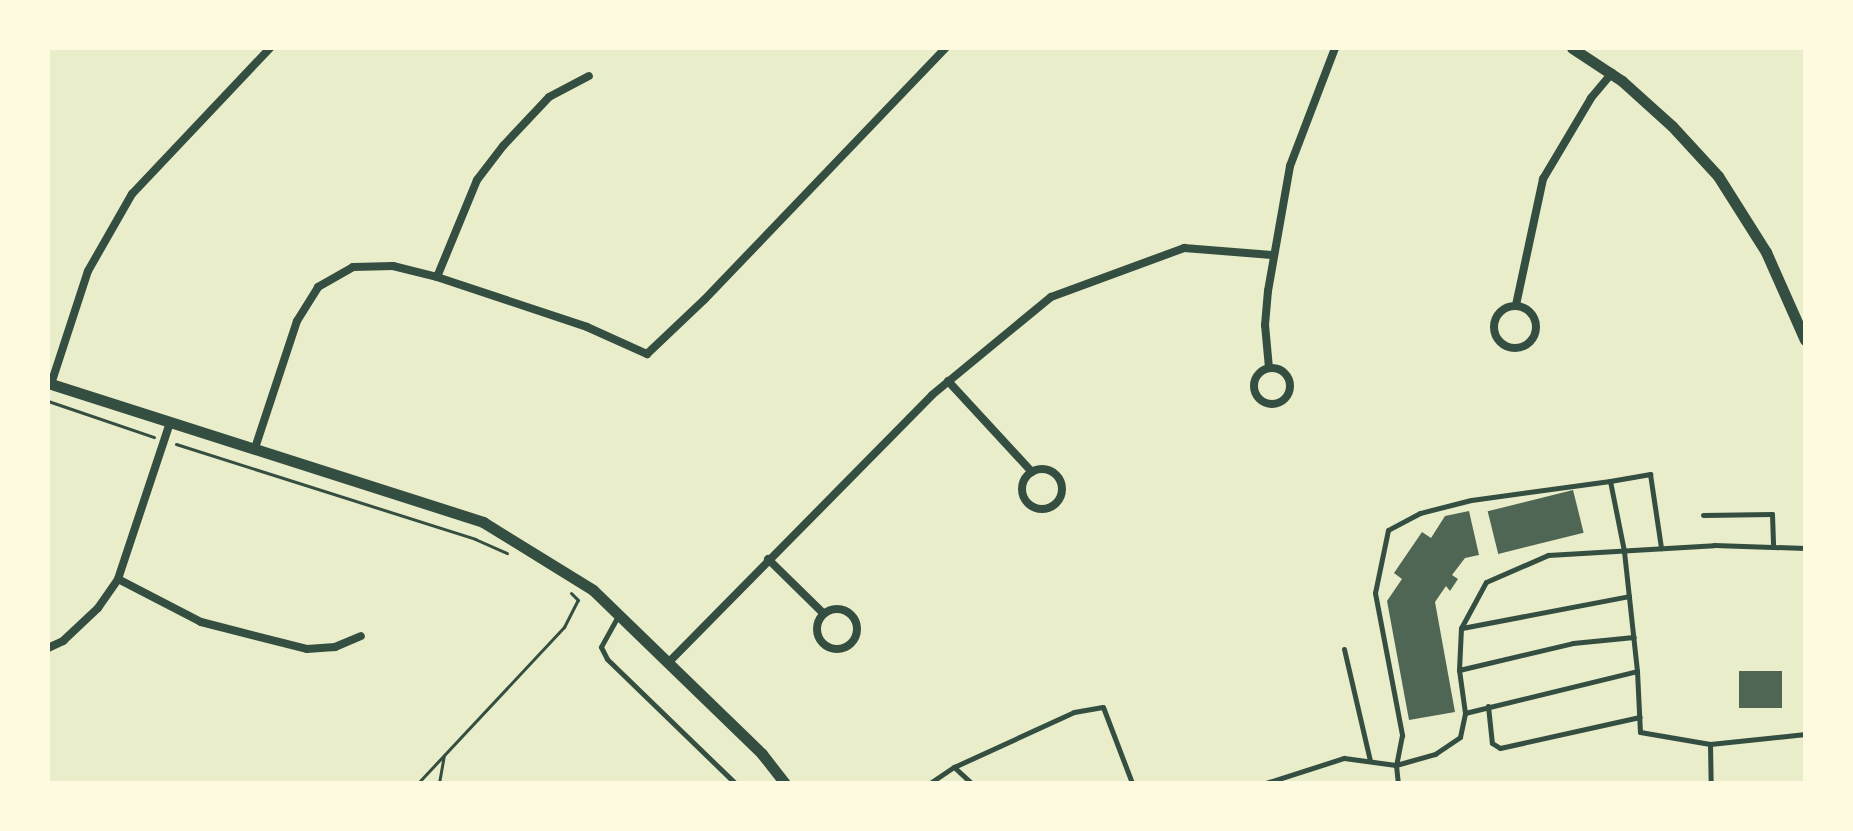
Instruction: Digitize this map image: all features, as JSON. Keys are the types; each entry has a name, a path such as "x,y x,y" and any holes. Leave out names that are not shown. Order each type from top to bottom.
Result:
{"street":[{"path":"270,48 132,194 88,271 50,384 483,522 588,587 762,754 785,783"},
{"path":"255,448 297,321 318,287 353,267 393,266 437,277 587,327 647,354 704,300 946,48"},
{"path":"1269,368 1265,325 1272,255 1290,166 1335,48"},
{"path":"1572,48 1612,73 1672,126 1718,176 1766,252 1805,340"},
{"path":"1516,305 1543,179 1591,98 1612,73"},
{"path":"437,277 477,180 503,146 549,97 589,76"},
{"path":"668,663 948,381 1051,297 1184,248 1272,255"},
{"path":"1516,305 1533,316 1536,329 1526,346 1512,348 1495,336 1494,322 1502,310 1516,305"},
{"path":"1269,368 1285,374 1290,385 1287,396 1272,404 1257,395 1254,384 1259,373 1269,368"},
{"path":"948,381 1032,472"},
{"path":"48,648 63,641 98,608 118,579 170,423"},
{"path":"1051,471 1060,480 1060,498 1051,508 1031,506 1023,496 1023,482 1032,472 1051,471"},
{"path":"768,559 824,614"},
{"path":"118,579 201,622 307,649 335,647 361,636"},
{"path":"835,609 853,616 857,634 850,645 830,648 820,639 818,626 824,614 835,609"}],"lane":[{"path":"1398,783 1396,765 1402,735 1375,593 1388,530 1420,513 1471,500 1650,474 1661,548"},
{"path":"1610,481 1624,551 1640,732 1710,744 1805,734"},
{"path":"1703,515 1772,514 1773,547"},
{"path":"1266,783 1344,758 1396,765 1435,754 1460,737 1465,713 1459,670 1461,628 1486,582 1548,555 1661,548 1805,548"},
{"path":"1461,628 1527,612 1629,595"},
{"path":"619,615 601,647 607,659 735,783"},
{"path":"1459,670 1573,643 1634,637"},
{"path":"1344,649 1370,761"},
{"path":"1465,713 1637,671"},
{"path":"1488,706 1492,743 1500,748 1640,717"},
{"path":"930,783 954,767 1074,712 1103,707 1132,783"},
{"path":"1710,744 1711,783"},
{"path":"954,767 971,783"}],"path":[{"path":"48,401 475,539 511,555"},
{"path":"564,586 578,600"},
{"path":"418,783 564,627 588,587"},
{"path":"439,783 444,754"}],"building":[{"path":"1573,490 1584,533 1498,554 1488,511"},
{"path":"1469,511 1479,555 1465,558 1452,575 1458,579 1450,591 1446,586 1435,602 1455,712 1409,720 1387,601 1402,579 1394,573 1422,532 1431,538 1445,516"},
{"path":"1739,671 1782,671 1782,708 1739,708"}]}
